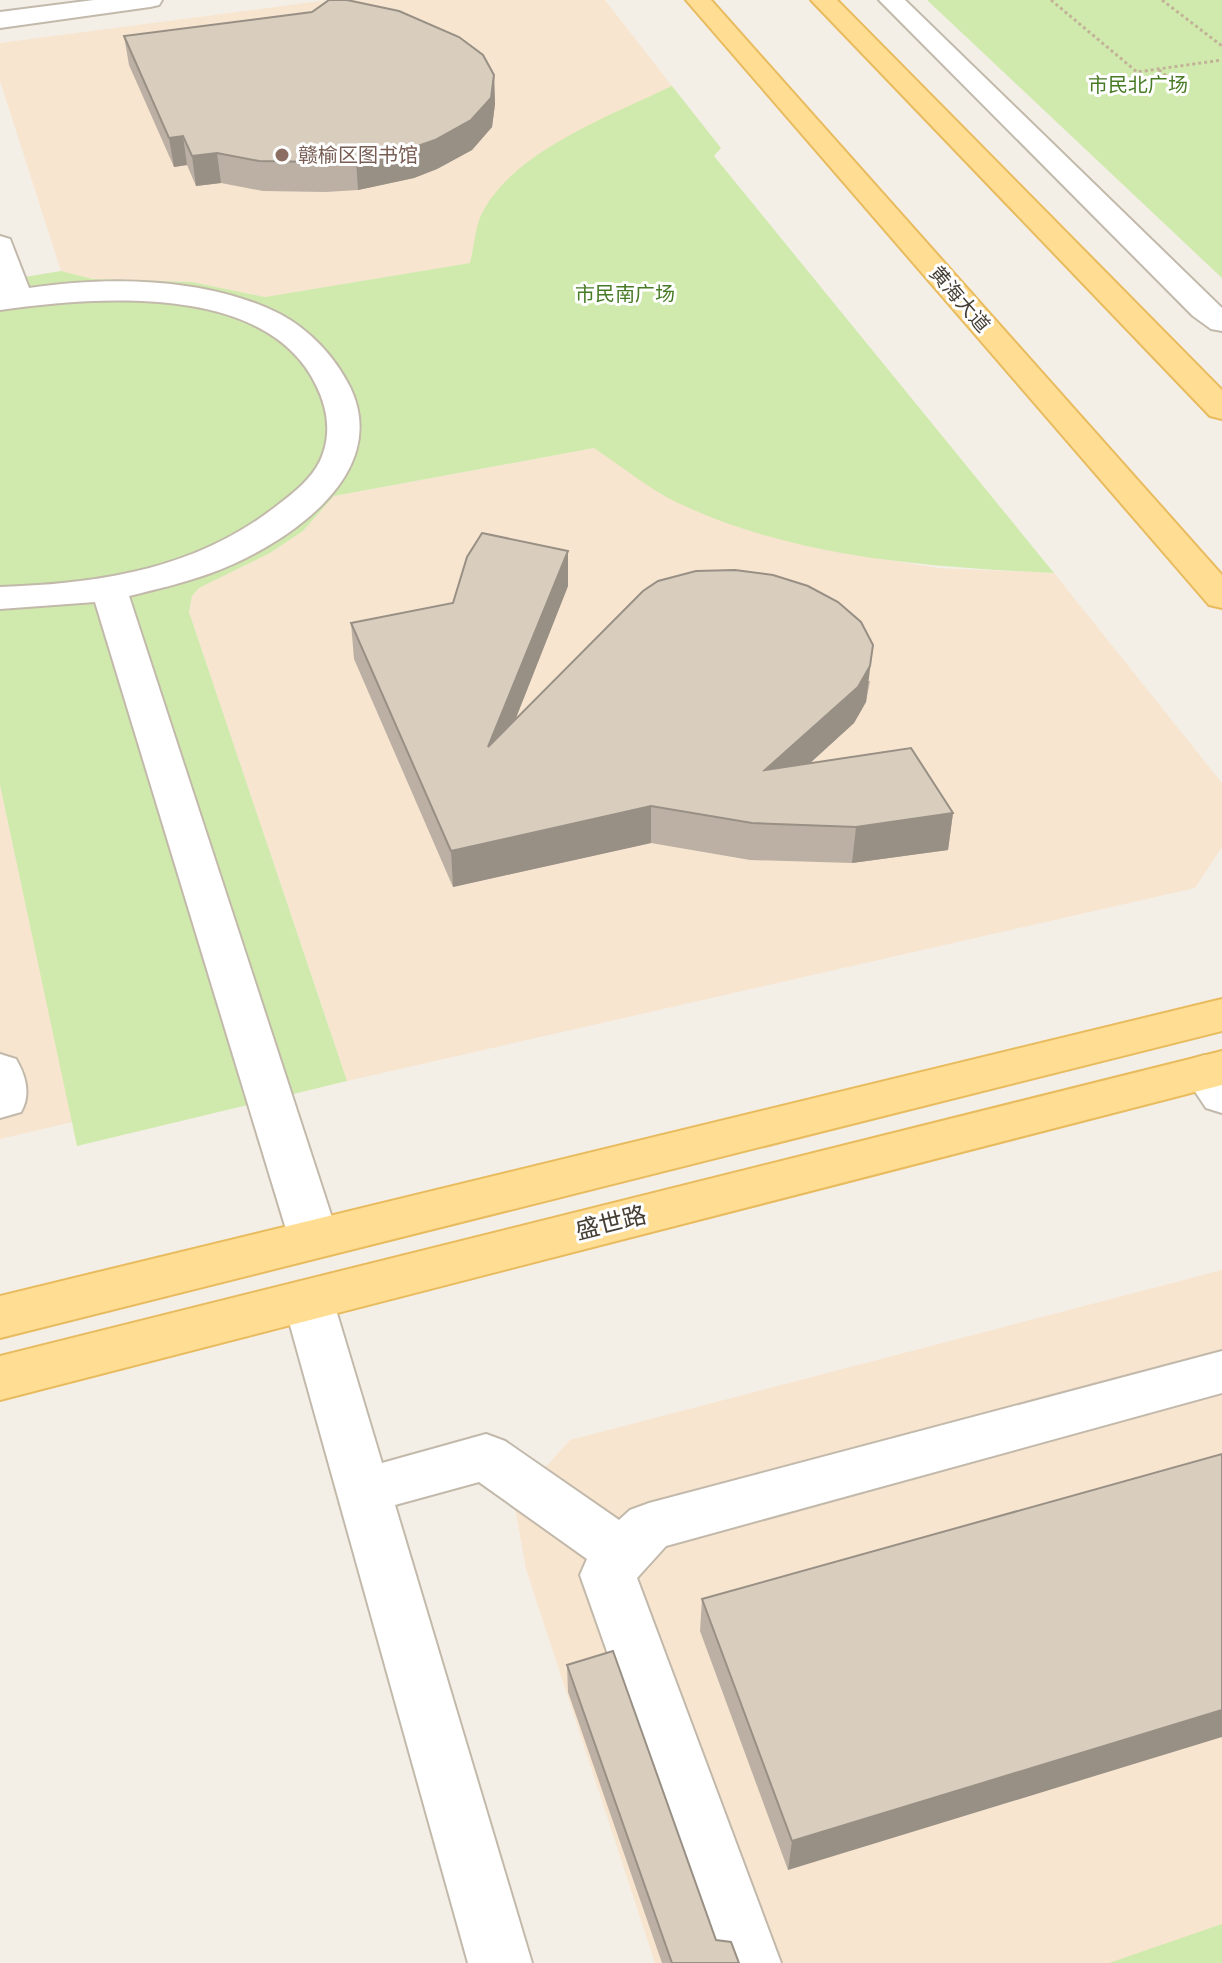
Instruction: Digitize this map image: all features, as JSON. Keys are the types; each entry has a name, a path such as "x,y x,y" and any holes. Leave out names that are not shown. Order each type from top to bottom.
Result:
{"main road":[{"name":"黄海大道","path":"698,0 1222,597"},
{"path":"823,0 1222,409"},
{"path":"0,1317 1210,1014"},
{"name":"盛世路","path":"0,1378 1217,1075"}],"street":[{"path":"0,7 54,0"},
{"path":"0,20 150,0"},
{"path":"891,0 1204,309 1222,322"},
{"path":"0,245 8,300 67,292 145,292 214,302 244,311 295,336 319,359 346,411 342,449 332,470 294,511 237,548 163,577 109,589 0,598"},
{"path":"109,589 314,1239"},
{"path":"0,1071 5,1100 0,1101"},
{"path":"308,1300 500,1963"},
{"path":"749,1963 608,1575 622,1553 649,1527 1222,1372"},
{"path":"363,1491 486,1457 622,1553"}],"path":[{"path":"1051,0 1137,72 1222,60"},
{"path":"1162,0 1222,46"},
{"path":"1158,69 1183,90"}],"shaded area":[{"name":"赣榆区图书馆","path":"328,0 605,0 672,86 561,141 480,218 471,263 265,297 192,282 93,279 61,271 0,81 0,43"},
{"path":"594,448 674,500 852,554 938,568 1054,573 1222,783 1222,847 1195,888 347,1081 189,612 192,596 199,588 270,553 303,531 334,496"},
{"path":"0,785 73,1122 0,1139"},
{"path":"1222,1270 1222,1963 655,1963 526,1569 514,1502 570,1440"}],"green space":[{"name":"市民北广场","path":"927,0 1222,0 1222,278"},
{"name":"市民南广场","path":"672,86 721,148 714,156 1054,573 909,563 766,536 676,502 594,448 334,496 303,531 270,553 199,588 192,596 189,612 347,1081 77,1146 0,785 0,281 61,271 93,279 192,282 265,297 470,263 481,215 496,192 515,172 566,137"},
{"path":"1222,1924 1222,1963 1109,1963"}],"building":[{"path":"329,0 347,0 399,11 459,37 483,55 494,75 491,98 471,120 435,140 356,160 259,161 217,153 192,156 183,136 169,138 124,36 312,12"},
{"path":"482,533 568,551 488,747 643,591 658,581 696,571 735,570 773,575 808,586 838,602 861,622 873,645 870,666 858,687 765,770 911,748 953,813 856,827 752,823 651,806 451,851 351,623 453,603 467,557"},
{"path":"1222,1454 1222,1710 792,1841 702,1599"},
{"path":"613,1651 716,1940 731,1942 739,1963 672,1963 567,1665"}],"place":[{"name":"赣榆区图书馆","path":"282,155"}]}
